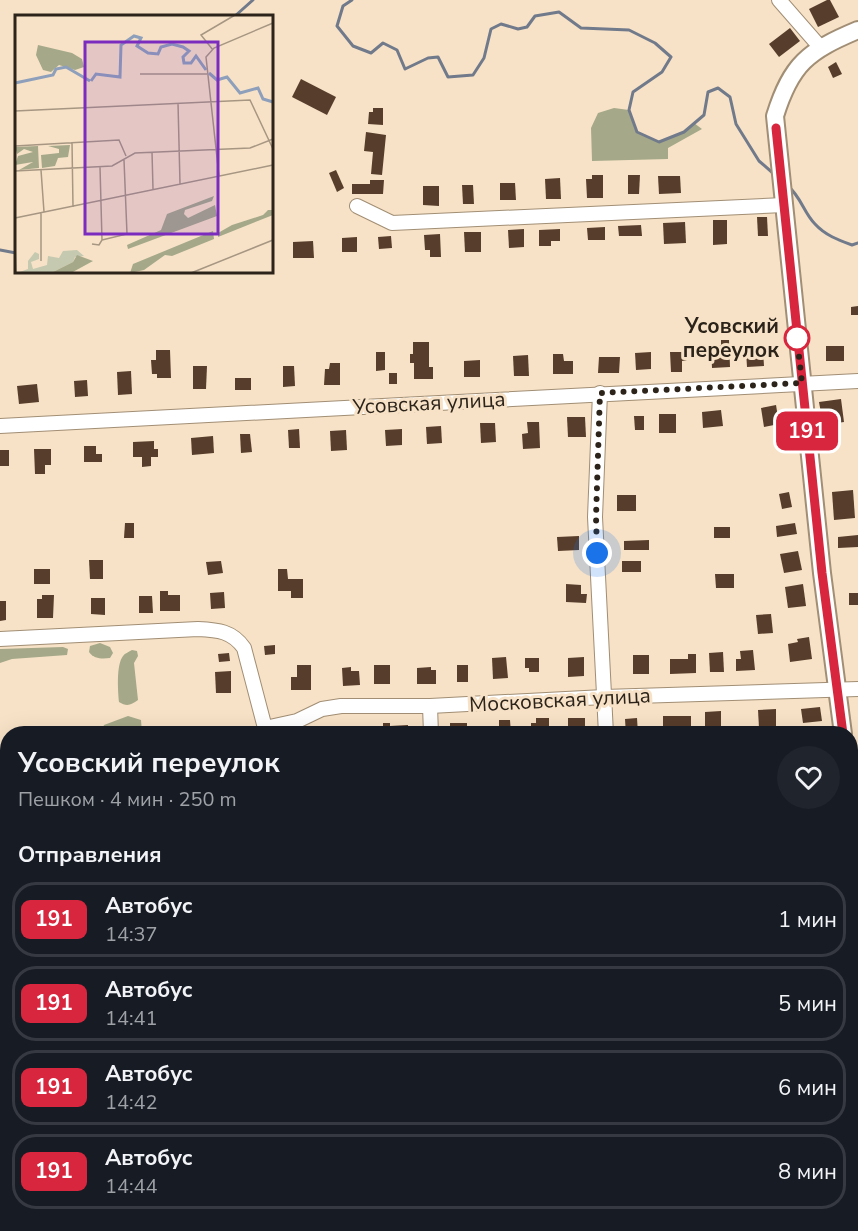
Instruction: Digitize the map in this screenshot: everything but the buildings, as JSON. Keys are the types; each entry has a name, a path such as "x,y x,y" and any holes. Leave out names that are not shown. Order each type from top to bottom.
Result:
{"street":[{"path":"779,0 821,48"},
{"path":"842,726 822,573 775,116 787,82 797,67 821,48 858,30"},
{"path":"357,206 392,223 783,197"},
{"name":"Усовская улица","path":"0,426 858,381"},
{"path":"600,393 596,517 606,726"},
{"name":"Московская улица","path":"0,639 198,628 220,630 236,638 244,648 263,726"},
{"name":"Московская улица","path":"282,726 297,722 322,709 341,706 430,706 604,697 858,689"},
{"path":"430,706 431,726"}],"green space":[{"path":"614,108 629,110 637,132 659,142 684,132 694,123 702,129 668,148 668,159 592,161 591,128 598,113"},
{"path":"100,643 110,647 113,653 110,658 98,658 89,652 90,646"},
{"path":"63,647 68,649 67,655 12,659 0,663 0,649"},
{"path":"132,650 137,651 138,656 134,663 138,700 127,705 119,702 118,672 123,656"},
{"path":"128,716 141,720 141,726 104,726"}],"waterway":[{"path":"236,15 253,0"},
{"path":"352,0 343,6 337,26 353,46 371,53 383,43 397,50 405,69 428,58 438,57 448,77 473,75 484,58 491,29 501,24 518,29 527,27 535,16 559,12 581,28 629,30 655,43 671,57 662,72 633,92 629,110 637,132 659,142 684,132 704,115 708,92 718,88 730,97 736,124 759,161 774,174"},
{"path":"788,186 819,228 852,245 858,243"},
{"path":"0,250 15,253"}],"bus line":[{"name":"191","path":"776,128 822,573 842,726"}],"place":[{"name":"Усовский переулок","path":"797,338"}],"route":[{"path":"597,553 600,393 802,383 797,338"}]}
